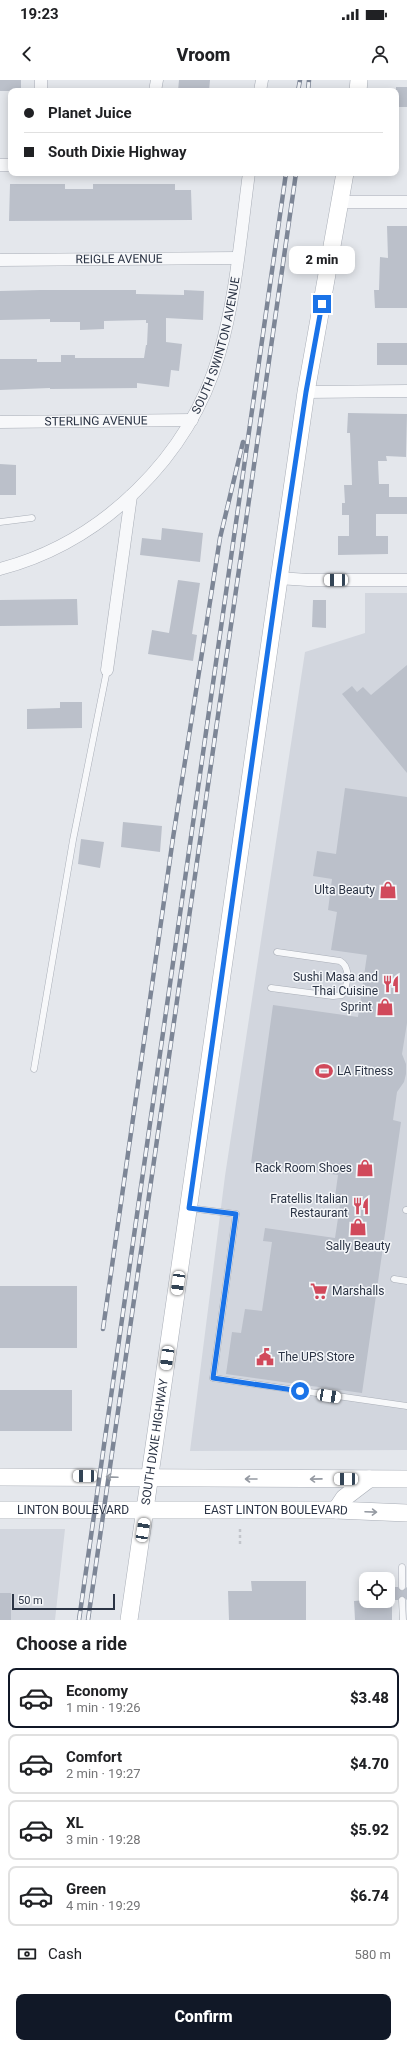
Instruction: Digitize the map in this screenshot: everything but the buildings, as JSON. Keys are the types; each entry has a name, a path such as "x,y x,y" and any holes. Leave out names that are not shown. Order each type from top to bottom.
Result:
{"street":[{"name":"SOUTH SWINTON AVENUE","path":"0,569 51,550 95,525 131,496 157,469 192,420 212,377 220,354 228,319 249,176"},
{"name":"SOUTH DIXIE HIGHWAY","path":"130,1620 278,578 306,392 344,176"},
{"path":"340,202 407,202"},
{"name":"REIGLE AVENUE","path":"0,260 237,258"},
{"path":"306,392 407,391"},
{"name":"STERLING AVENUE","path":"0,422 192,420"},
{"path":"107,670 131,496"},
{"path":"278,578 308,580 407,580"},
{"path":"0,1477 407,1479"},
{"path":"336,1510 344,1498 370,1479"},
{"name":"LINTON BOULEVARD","path":"0,1510 146,1510"},
{"name":"EAST LINTON BOULEVARD","path":"146,1510 336,1510 407,1513"}],"lane":[{"path":"0,522 32,518"},
{"path":"34,1069 73,840 107,670"},
{"path":"271,988 333,996 342,995 345,989 347,969 345,964 340,961 277,952"},
{"path":"189,1208 236,1214 213,1378 407,1406"},
{"path":"394,1279 407,1281"},
{"path":"402,1567 402,1587"},
{"path":"402,1600 403,1620"}],"path":[{"path":"240,1527 240,1544"}],"shaded area":[{"path":"365,593 407,593 407,1450 190,1451 225,1176 305,652 365,633"},
{"path":"0,1529 65,1529 55,1620 0,1620"}],"railway":[{"path":"299,88 300,80"},
{"path":"308,88 309,80"},
{"path":"79,1620 286,176"},
{"path":"88,1620 296,176"},
{"path":"103,1329 173,838 220,538 243,442"}],"place":[{"name":"Ulta Beauty","path":"388,890"},
{"name":"Sushi Masa and Thai Cuisine","path":"391,984"},
{"name":"Sprint","path":"385,1007"},
{"name":"LA Fitness","path":"324,1071"},
{"name":"Rack Room Shoes","path":"365,1168"},
{"name":"Fratellis Italian Restaurant","path":"361,1206"},
{"name":"Sally Beauty","path":"358,1227"},
{"name":"Marshalls","path":"319,1291"},
{"name":"The UPS Store","path":"265,1357"}],"route":[{"path":"300,1391 213,1378 236,1214 189,1208 278,578 306,392 322,304"}]}
